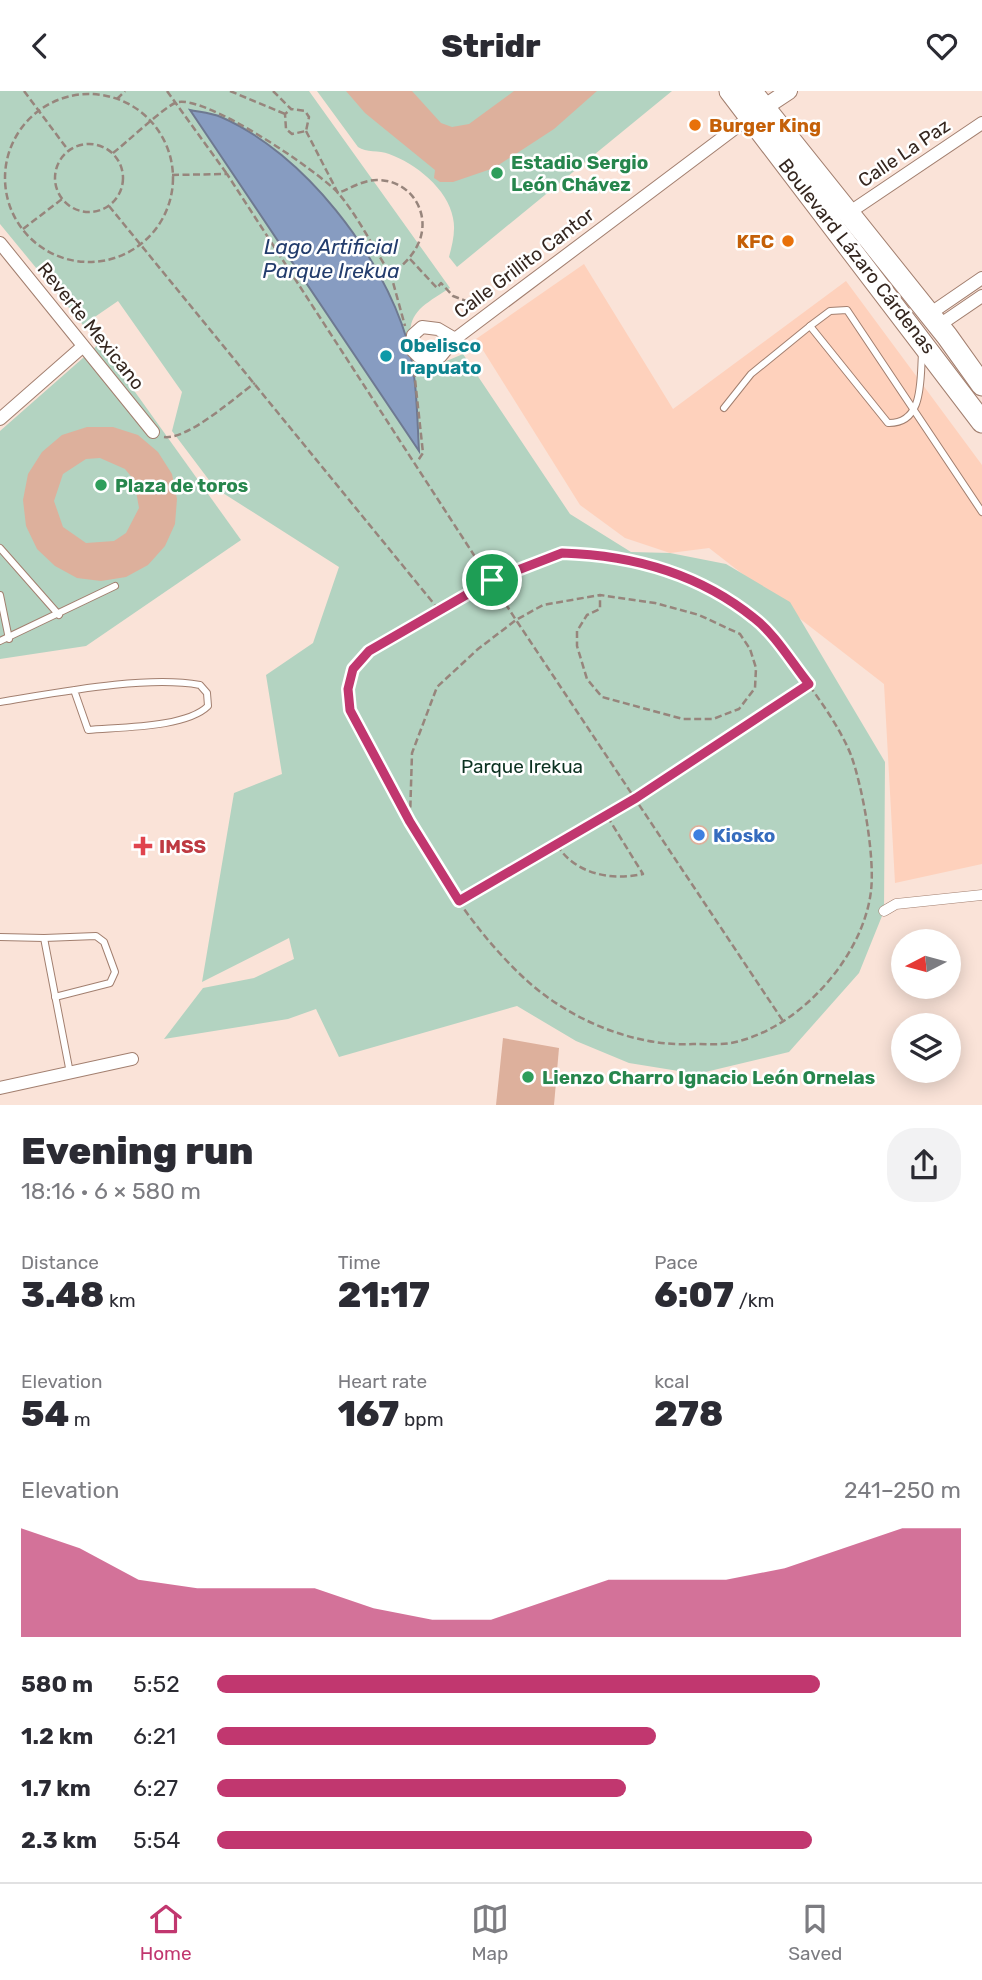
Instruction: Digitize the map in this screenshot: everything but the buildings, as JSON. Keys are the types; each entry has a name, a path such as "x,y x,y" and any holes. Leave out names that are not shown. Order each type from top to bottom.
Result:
{"main road":[{"name":"Boulevard Lázaro Cárdenas","path":"730,91 755,105 933,320 982,385"},
{"name":"Boulevard Lázaro Cárdenas","path":"755,105 870,277 923,342 982,422"}],"street":[{"path":"755,105 789,91"},
{"name":"Calle Grillito Cantor","path":"456,339 755,105"},
{"name":"Calle La Paz","path":"847,214 982,124"},
{"name":"Reverte Mexicano","path":"0,243 81,348 153,432"},
{"path":"933,320 982,278"},
{"path":"933,320 982,296"},
{"path":"0,419 81,348"},
{"path":"884,911 896,904 982,895"},
{"path":"0,1088 132,1059"}],"lane":[{"path":"724,408 751,374 810,326 830,311 848,310 982,512"},
{"path":"810,326 888,423 899,423 914,412 920,391 923,342"},
{"path":"0,548 59,615"},
{"path":"0,641 115,586"},
{"path":"0,595 9,639"},
{"path":"0,702 74,690 181,681 200,685 207,693 208,706 200,714 165,722 88,730 74,690"},
{"path":"0,937 96,936 104,942 115,972 110,983 55,996"},
{"path":"44,938 70,1073"}],"path":[{"path":"24,91 37,112 69,151"},
{"path":"117,99 125,91"},
{"path":"167,91 227,174 492,580 516,621 783,1022"},
{"path":"230,91 285,114"},
{"path":"273,91 291,109"},
{"path":"97,94 136,108 152,123 170,156 173,175 165,213 142,243 123,255 102,261 79,262 58,256 38,245 22,229 11,210 6,189 6,167 12,146 22,127 37,112 55,101 75,95 97,94"},
{"path":"113,153 175,102 190,102 221,113 288,154 338,193"},
{"path":"285,114 298,108 309,117 306,131 338,193 391,275 406,331"},
{"path":"285,114 286,129 299,134 306,131"},
{"path":"91,144 113,153 120,163 122,187 109,206 97,212 84,212 72,208 62,199 56,187 55,173 60,161 69,151 91,144"},
{"path":"173,175 227,174"},
{"path":"338,193 379,180 400,185 410,193 423,218 422,232 410,259 391,275"},
{"path":"22,229 62,199"},
{"path":"109,206 440,610"},
{"path":"410,259 437,288 442,283 453,296 480,306 488,314"},
{"path":"413,364 423,453 416,463"},
{"path":"153,432 166,438 175,438 255,383"},
{"path":"562,553 635,560 694,579 755,619 809,684 852,756 866,820 871,891 857,940 827,986 783,1022 732,1043 678,1045 621,1035 570,1012 525,979 482,932 459,901 410,822 350,710 348,689 353,669 369,651 440,610 492,580 562,553"},
{"path":"410,822 412,753 437,687 478,649 516,621 544,605 600,595 655,603 699,615 740,634 750,649 756,667 755,688 739,709 713,719 683,719 602,697 587,679 579,663 577,646 577,631 587,615 600,609 600,595"},
{"path":"459,901 607,816 809,684"},
{"path":"557,845 578,867 603,876 625,878 643,874 607,816"}],"shaded area":[{"path":"584,264 673,409 846,281 982,465 982,864 895,883 884,684 709,548 670,553 625,538 580,505 476,339"}],"green space":[{"name":"Parque Irekua","path":"0,91 309,91 450,288 428,302 415,315 410,333 413,360 430,368 463,354 570,514 631,552 670,553 726,564 790,602 885,762 884,911 859,973 789,1052 697,1074 629,1063 576,1041 517,1006 339,1057 316,1009 288,1019 164,1039 203,988 254,978 294,959 289,938 202,982 234,793 282,774 266,675 313,643 339,567 215,488 172,431 182,392 118,301 83,325 0,224"},
{"name":"Estadio Sergio León Chávez","path":"317,91 672,91 457,267 449,257 454,223 445,197 429,179 399,158 358,147"},
{"name":"Plaza de toros","path":"100,343 241,540 86,646 0,659 0,431"}],"water":[{"name":"Lago Artificial Parque Irekua","path":"190,110 221,117 252,133 282,155 336,210 359,242 379,274 407,340 415,381 419,451"}],"place":[{"name":"Burger King","path":"695,125"},
{"name":"Estadio Sergio León Chávez","path":"497,173"},
{"name":"KFC","path":"788,241"},
{"name":"Obelisco Irapuato","path":"386,356"},
{"name":"Plaza de toros","path":"101,485"},
{"name":"Kiosko","path":"699,835"},
{"name":"IMSS","path":"143,846"},
{"name":"Lienzo Charro Ignacio León Ornelas","path":"528,1077"}],"route":[{"path":"562,553 601,554 635,560 694,579 755,619 809,684 607,816 459,901 410,822 350,710 348,689 353,669 369,651 492,580 535,561 562,553"}]}
